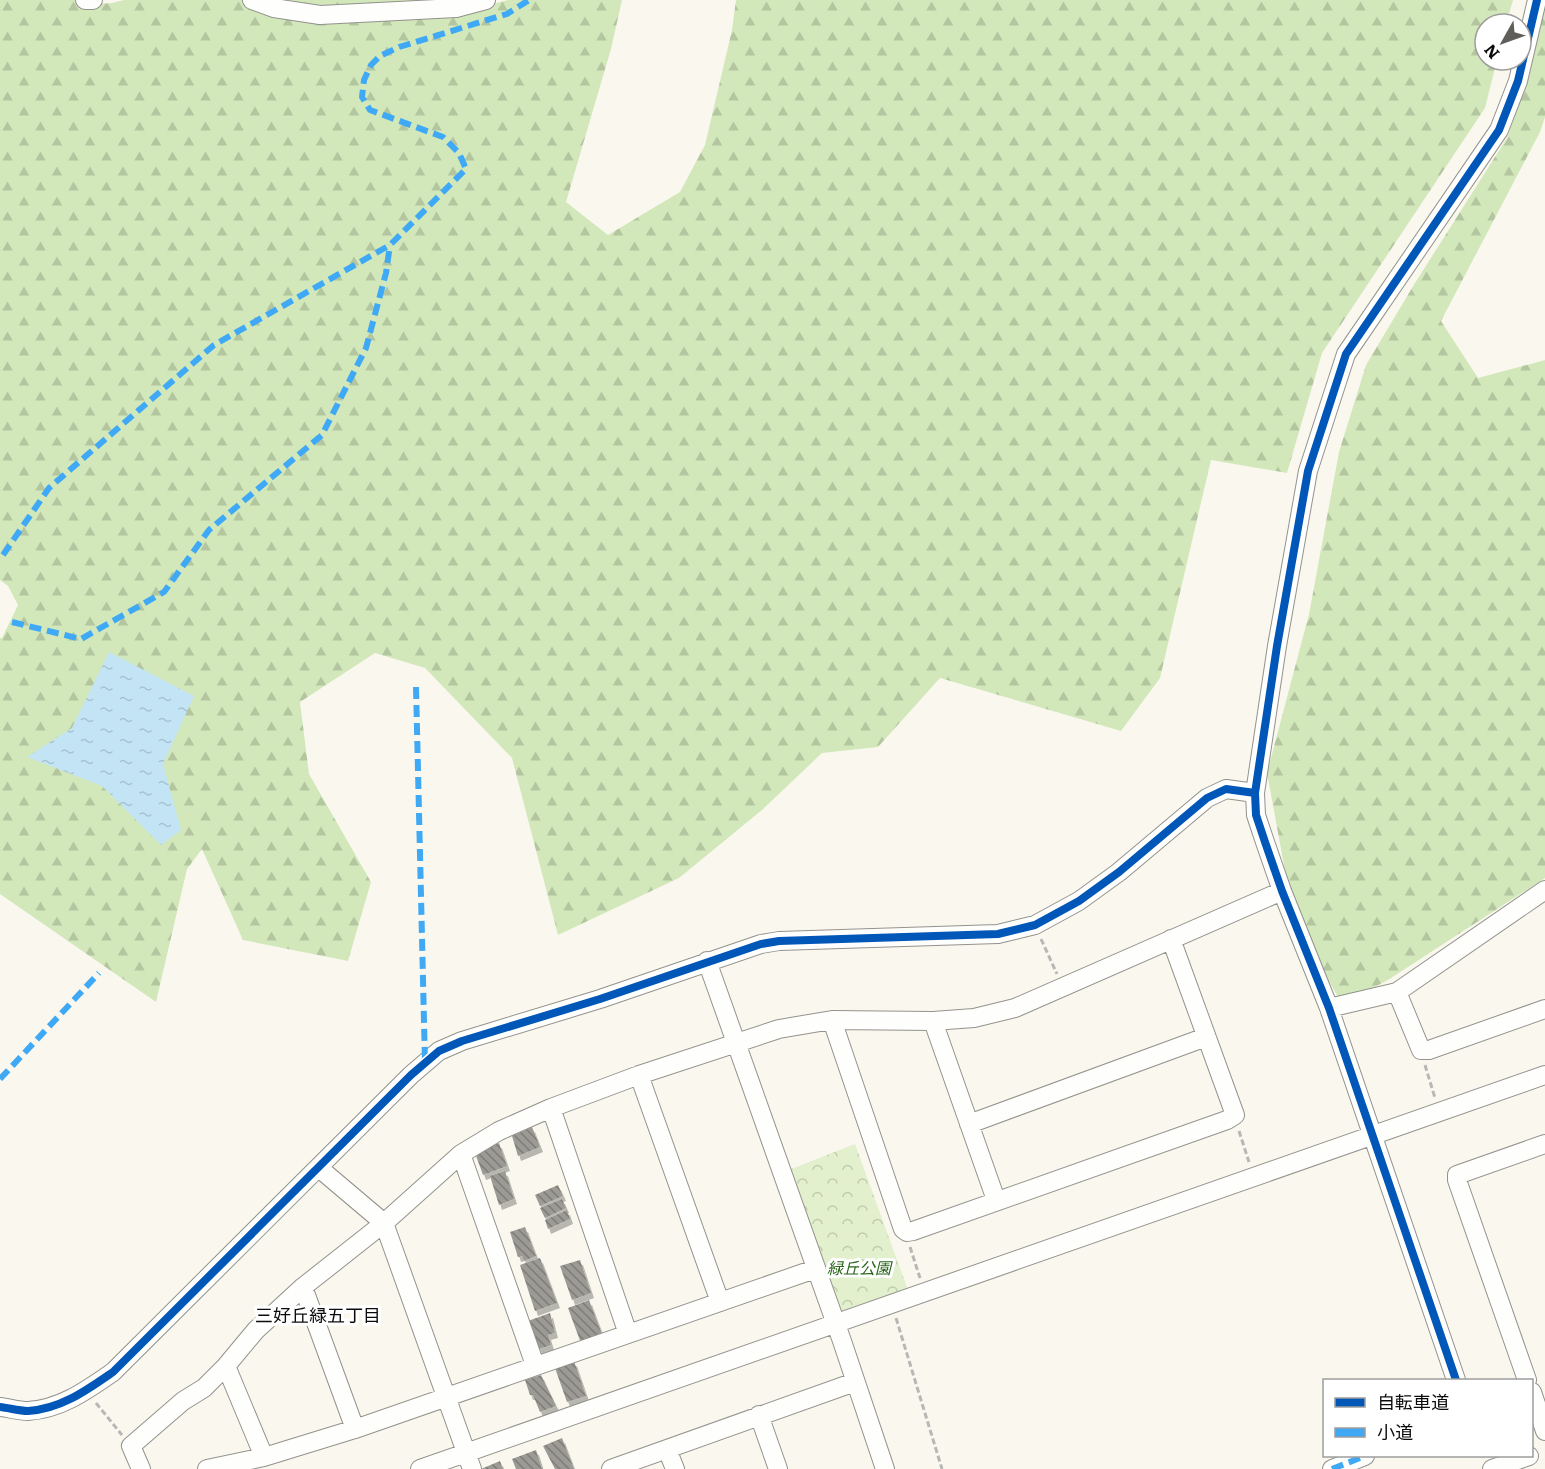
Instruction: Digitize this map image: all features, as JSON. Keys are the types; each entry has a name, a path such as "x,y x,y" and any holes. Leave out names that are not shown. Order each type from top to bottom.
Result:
{"street":[{"path":"85,0 93,0"},
{"path":"252,0 274,8 320,15 456,8 486,0"},
{"path":"1456,1379 1329,1008 1282,891 1256,815 1255,793 1277,646 1308,471 1346,354 1499,130 1518,81 1537,0"},
{"path":"0,1407 27,1411 58,1405 113,1372 411,1075 439,1051 462,1041 600,999 707,961 769,942 998,934 1035,926 1079,902 1119,872 1207,798 1226,789 1255,793"},
{"path":"1329,1008 1397,992 1545,890"},
{"path":"141,1469 131,1446 183,1401 204,1388 256,1330 303,1287 384,1223 461,1154 499,1131 550,1108 639,1075 779,1029 832,1020 933,1021 993,1014 1015,1008 1282,891"},
{"path":"832,1020 903,1229 907,1232 1227,1120 1234,1115 1171,939"},
{"path":"707,961 885,1469"},
{"path":"1397,992 1420,1050 1435,1048 1545,1009"},
{"path":"933,1021 996,1200"},
{"path":"969,1124 1206,1037"},
{"path":"639,1075 720,1302"},
{"path":"420,1469 470,1461 836,1324 1545,1075"},
{"path":"550,1108 628,1334"},
{"path":"1527,1379 1457,1180 1457,1174 1545,1144"},
{"path":"461,1154 535,1365"},
{"path":"319,1168 384,1223 470,1461"},
{"path":"207,1469 264,1457 355,1430 535,1365 815,1269"},
{"path":"303,1287 355,1430"},
{"path":"226,1366 264,1457"},
{"path":"611,1469 855,1382"},
{"path":"1533,1395 1545,1431"},
{"path":"759,1415 778,1469"},
{"path":"668,1449 675,1469"},
{"path":"1332,1469 1360,1457"},
{"path":"1492,1469 1525,1457"}],"path":[{"path":"1035,926 1062,986"},
{"path":"1420,1050 1431,1090"},
{"path":"1234,1115 1254,1178"},
{"path":"907,1232 924,1294"},
{"path":"892,1305 942,1469"},
{"path":"86,1390 131,1446"}],"green space":[{"path":"0,0 79,0 95,4 124,0 242,0 276,13 461,12 508,0 622,0 611,49 566,202 608,235 680,192 705,145 732,30 736,0 1513,0 1510,12 1473,12 1473,72 1494,72 1485,108 1322,353 1287,473 1211,460 1160,678 1121,731 940,678 878,747 822,753 762,810 679,878 558,935 512,758 425,668 375,653 300,702 309,774 371,882 348,961 243,940 202,849 187,869 156,1002 0,894 0,638 18,605 8,586 0,580"},
{"path":"285,0 459,0 394,6 350,7"},
{"path":"1545,0 1545,117 1540,132 1441,321 1478,378 1545,360 1545,878 1388,980 1342,1004 1322,969 1286,876 1267,773 1309,614 1339,452 1366,365 1507,138 1529,72 1533,72 1533,52"},
{"name":"緑丘公園","path":"855,1144 908,1290 836,1317 786,1171"}],"water":[{"path":"109,652 194,696 163,764 181,830 161,845 102,786 27,757 72,728"}],"building":[{"path":"532,1127 540,1147 518,1156 512,1136"},
{"path":"499,1143 507,1166 483,1175 475,1153"},
{"path":"505,1171 514,1199 499,1205 490,1176"},
{"path":"558,1185 563,1196 540,1206 535,1195"},
{"path":"562,1199 566,1208 545,1218 540,1208"},
{"path":"567,1210 570,1219 548,1229 545,1220"},
{"path":"525,1227 536,1256 524,1261 522,1256 518,1257 510,1232"},
{"path":"540,1258 557,1303 535,1311 520,1265"},
{"path":"580,1260 591,1293 572,1300 560,1266"},
{"path":"589,1300 603,1337 582,1346 568,1308"},
{"path":"550,1313 555,1333 548,1335 551,1345 539,1349 528,1321"},
{"path":"574,1361 586,1396 567,1402 555,1368"},
{"path":"541,1375 556,1406 540,1412 533,1395 530,1395 525,1380"},
{"path":"562,1438 574,1469 555,1469 543,1446"},
{"path":"536,1450 542,1469 516,1469 512,1459"},
{"path":"500,1461 503,1469 481,1469"}],"marked path":[{"path":"3,555 49,488 214,345 390,245 466,169 459,153 443,137 370,110 362,97 364,80 371,65 380,56 399,47 507,14 529,0"},
{"path":"12,622 81,639 164,592 209,530 322,435 366,348 386,273 390,245"},
{"path":"416,687 425,1063"},
{"path":"0,1079 99,973"},
{"path":"1332,1469 1362,1457"}],"cycle path":[{"path":"1456,1379 1329,1008 1265,842 1256,815 1255,793 1277,646 1308,471 1346,354 1499,130 1518,81 1537,0"},
{"path":"0,1407 21,1411 52,1407 73,1398 113,1372 411,1075 439,1051 462,1041 600,999 761,944 779,941 998,934 1035,925 1079,901 1119,872 1207,798 1226,789 1255,793"}],"district":[{"name":"三好丘緑五丁目","path":"318,1314"}]}
